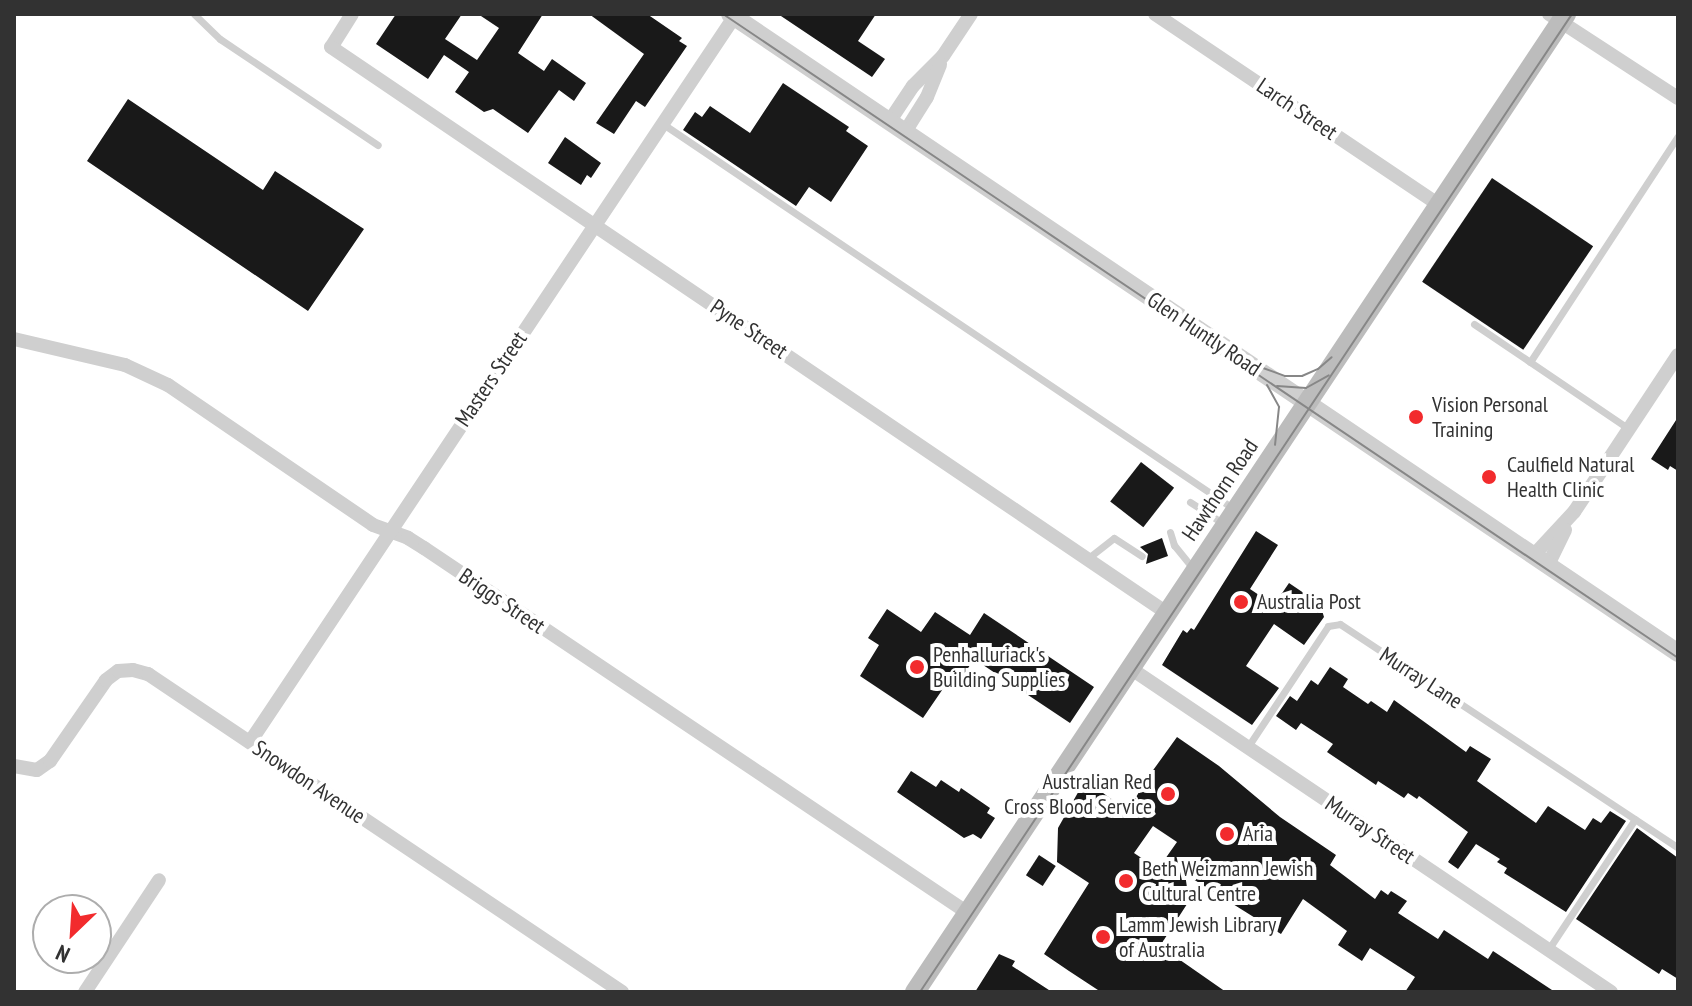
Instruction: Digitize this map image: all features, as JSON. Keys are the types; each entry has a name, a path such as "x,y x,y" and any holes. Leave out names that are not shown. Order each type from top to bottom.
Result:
{"main road":[{"name":"Hawthorn Road","path":"915,992 1439,205 1559,16"}],"street":[{"name":"Pyne Street","path":"352,14 331,47 1167,613"},
{"path":"897,127 927,97 943,56 971,14"},
{"name":"Larch Street","path":"1155,14 1439,205"},
{"name":"Masters Street","path":"250,742 732,16"},
{"name":"Glen Huntly Road","path":"732,16 1678,653"},
{"path":"1559,16 1678,98"},
{"name":"Briggs Street","path":"14,339 125,365 168,385 373,525 408,538 968,913"},
{"path":"1541,560 1678,355"},
{"name":"Murray Street","path":"1130,668 1611,992"},
{"name":"Snowdon Avenue","path":"14,766 37,770 50,761 106,680 118,671 148,674 622,992"},
{"path":"85,992 159,880"}],"lane":[{"path":"194,14 220,39 378,145"},
{"path":"663,124 1231,518"},
{"path":"1530,362 1678,136"},
{"path":"1474,324 1629,429"},
{"path":"1190,502 1231,518"},
{"path":"1170,532 1170,546 1195,572"},
{"path":"1087,559 1114,538 1142,556"},
{"name":"Murray Lane","path":"1247,748 1328,626 1340,624 1678,848"},
{"path":"1548,950 1635,819"}],"building":[{"path":"396,14 462,14 445,39 477,60 499,28 478,14 543,14 518,53 544,71 552,59 586,83 574,101 559,90 528,133 493,109 484,112 455,92 469,72 444,55 428,79 376,44"},
{"path":"589,14 647,14 682,38 679,41 687,46 645,107 636,101 614,134 596,123 644,54"},
{"path":"778,14 876,14 858,41 885,59 872,77"},
{"path":"783,83 849,127 846,131 868,146 831,202 809,187 796,206 683,130 695,112 702,117 710,106 750,133"},
{"path":"128,99 263,190 275,171 364,229 308,311 87,161"},
{"path":"565,137 601,163 591,178 587,175 581,185 548,163"},
{"path":"1492,178 1593,246 1523,350 1422,282"},
{"path":"1678,417 1678,471 1670,466 1668,470 1651,459"},
{"path":"1141,462 1174,488 1143,527 1110,501"},
{"path":"1256,531 1278,545 1250,589 1274,605 1289,583 1320,604 1324,617 1304,645 1274,624 1246,666 1279,688 1252,725 1162,665 1183,630 1187,633 1191,628 1194,630"},
{"path":"1162,538 1168,556 1146,564 1148,554 1140,547"},
{"name":"Penhalluriack's Building Supplies","path":"887,609 921,632 935,612 970,635 984,613 1094,687 1070,723 974,659 959,682 951,677 923,718 860,676 879,645 868,638"},
{"path":"1330,667 1348,679 1343,687 1368,704 1371,701 1387,712 1394,700 1466,752 1470,746 1491,759 1477,781 1536,823 1548,806 1585,830 1593,818 1601,823 1610,811 1626,821 1566,912 1504,873 1507,868 1497,862 1500,859 1476,844 1458,869 1448,862 1468,832 1419,796 1417,799 1408,793 1404,798 1378,781 1376,785 1327,752 1333,744 1301,723 1296,730 1276,716 1290,696 1297,701 1311,680 1318,685"},
{"path":"1177,737 1219,766 1280,817 1336,855 1330,865 1375,899 1381,890 1388,895 1391,891 1407,901 1398,913 1438,939 1444,930 1488,959 1493,951 1555,992 1405,992 1415,977 1370,948 1362,961 1338,945 1347,931 1303,899 1281,934 1185,874 1189,901 1160,946 1226,992 1101,992 1044,954 1089,883 1057,862 1058,828 1085,780 1128,811","holes":["1153,826 1177,842 1158,869 1134,853"]},
{"path":"911,771 936,787 941,780 959,792 961,788 990,808 987,813 995,818 981,839 973,834 964,838 897,792"},
{"path":"1637,828 1678,858 1678,979 1662,969 1659,974 1576,919"},
{"path":"1039,855 1056,866 1043,886 1026,875"},
{"path":"999,954 1015,961 1012,966 1052,992 975,992"}],"tram line":[{"path":"723,14 1678,658"},
{"path":"920,992 1572,14"},
{"path":"1263,368 1285,376 1302,376 1318,369 1332,357"},
{"path":"1277,386 1306,388 1329,375"},
{"path":"1267,385 1279,407 1275,445"}],"place":[{"name":"Vision Personal Training","path":"1416,417"},
{"name":"Caulfield Natural Health Clinic","path":"1489,477"},
{"name":"Australia Post","path":"1241,602"},
{"name":"Penhalluriack's Building Supplies","path":"917,667"},
{"name":"Australian Red Cross Blood Service","path":"1168,794"},
{"name":"Aria","path":"1227,834"},
{"name":"Beth Weizmann Jewish Cultural Centre","path":"1126,881"},
{"name":"Lamm Jewish Library of Australia","path":"1103,937"}]}
